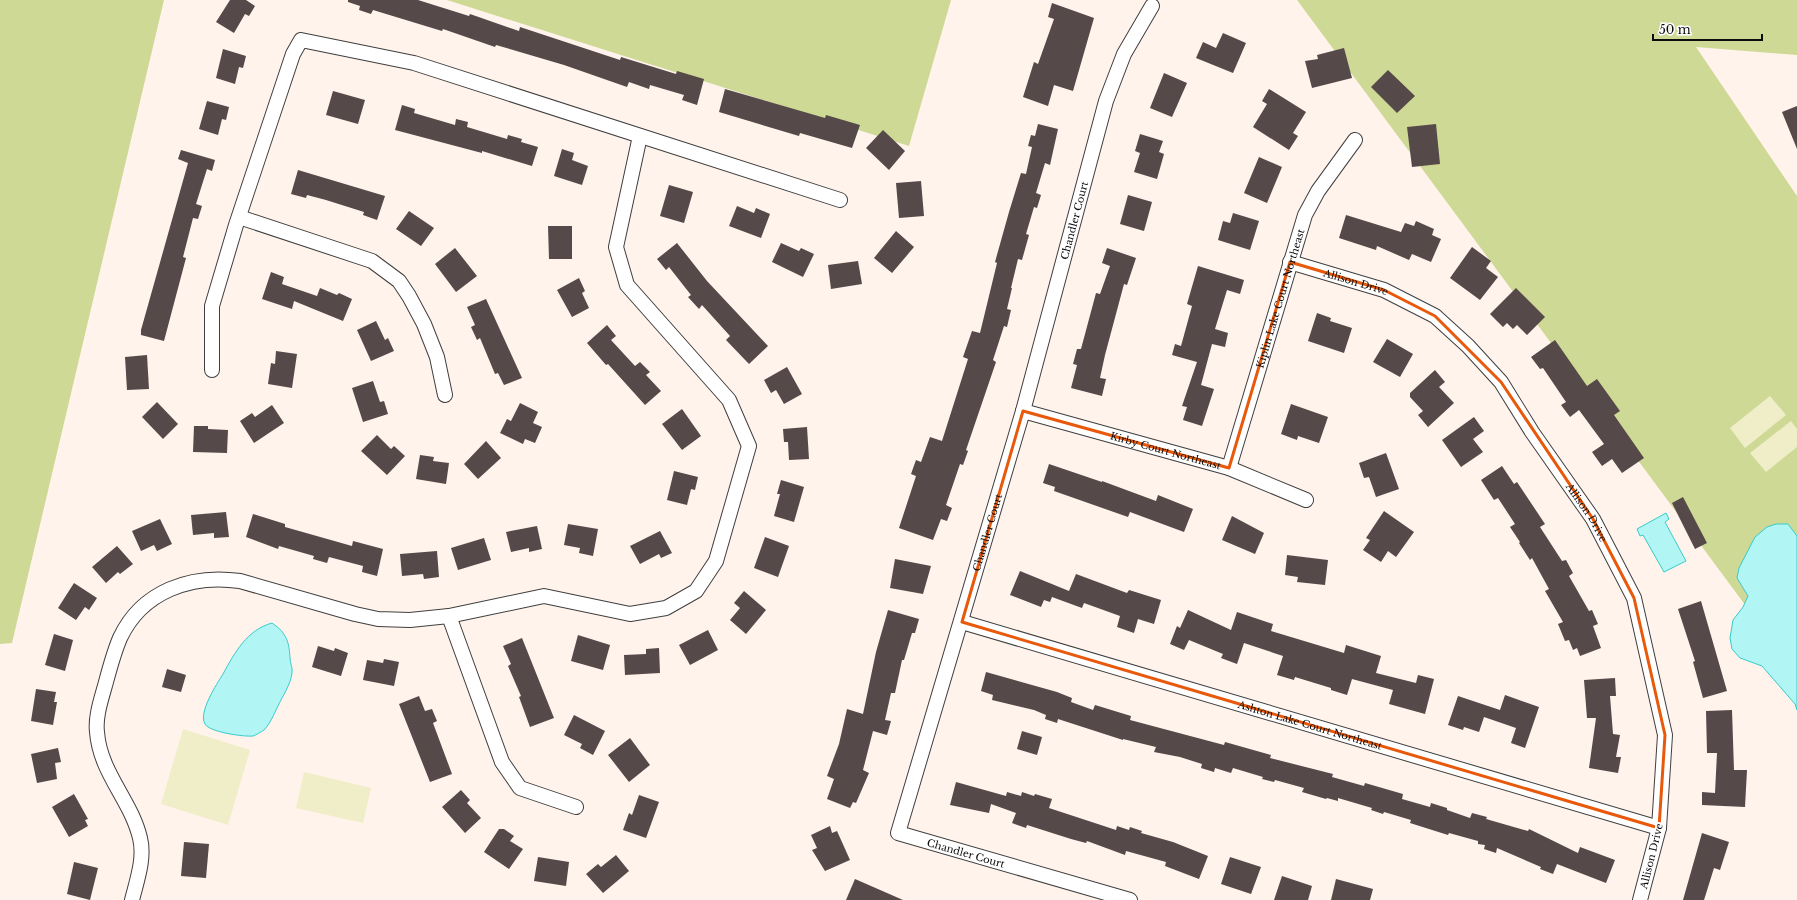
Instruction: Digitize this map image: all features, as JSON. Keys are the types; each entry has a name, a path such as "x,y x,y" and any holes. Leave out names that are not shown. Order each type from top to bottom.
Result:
{"street":[{"name":"Chandler Court","path":"1130,900 898,833 962,622 1023,412 1106,101 1124,54 1152,6"},
{"path":"212,370 212,306 239,217 293,54 301,40 414,63 840,200"},
{"path":"132,900 142,859 141,839 134,820 113,783 102,758 97,731 100,707 110,668 121,638 136,616 154,598 176,586 198,580 220,578 240,581 378,619 410,620 449,616 544,596 630,614 666,608 696,591 716,560 749,446 729,400 627,285 616,247 640,136"},
{"name":"Kiplin Lake Court Northeast","path":"1229,468 1305,215 1318,191 1355,140"},
{"path":"239,217 372,261 399,282 409,296 424,324 437,357 445,395"},
{"name":"Allison Drive","path":"1290,262 1384,290 1435,316 1468,346 1500,382 1532,432 1593,520 1634,598 1665,735 1659,828 1640,900"},
{"name":"Kirby Court Northeast","path":"1023,412 1229,468 1306,500"},
{"path":"449,616 502,762 520,788 576,807"},
{"name":"Ashton Lake Court Northeast","path":"962,622 1659,828"}],"highlighted area":[{"path":"1290,262 1384,290 1435,316 1501,382 1593,519 1634,598 1665,735 1659,828 962,622 1023,411 1229,468"}],"green space":[{"path":"0,0 164,0 12,643 0,644"},
{"path":"447,0 951,0 909,146"},
{"path":"1297,0 1797,0 1797,55 1696,47 1797,196 1797,675"}],"shaded area":[{"path":"1770,396 1786,415 1745,448 1730,428"},
{"path":"1791,421 1797,429 1797,447 1766,472 1750,453"},
{"path":"183,729 250,750 228,825 161,804"},
{"path":"304,772 371,788 363,823 296,808"}],"water":[{"path":"1666,513 1669,519 1665,522 1686,561 1664,572 1643,535 1640,536 1637,529"},
{"path":"1776,524 1788,524 1797,536 1797,710 1795,704 1762,666 1740,658 1732,649 1730,638 1733,620 1743,607 1748,596 1737,578 1739,568 1755,537 1767,527"},
{"path":"272,623 281,630 286,638 289,647 292,671 288,686 270,722 264,730 253,736 242,736 220,732 208,727 205,724 204,719 206,706 232,658 249,636 263,626"}],"building":[{"path":"230,0 246,0 255,6 249,16 245,14 234,33 216,22"},
{"path":"348,0 418,0 469,16 470,14 519,31 520,27 620,60 621,57 676,74 677,71 704,79 697,105 682,100 684,95 650,85 649,89 629,82 627,87 564,65 496,45 495,47 443,29 442,31 373,10 371,14 359,10 360,6 348,2"},
{"path":"1052,3 1094,18 1073,91 1054,85 1048,106 1023,97 1034,62 1038,64 1054,19 1048,17"},
{"path":"1223,33 1246,43 1233,73 1196,58 1203,42 1216,48"},
{"path":"1344,48 1352,78 1312,88 1305,61 1318,59 1317,55"},
{"path":"223,49 246,56 243,68 239,67 235,84 216,78"},
{"path":"1388,70 1415,96 1397,113 1371,87"},
{"path":"1164,73 1187,83 1172,117 1150,108"},
{"path":"725,89 825,118 826,115 860,125 852,148 800,133 799,136 719,112"},
{"path":"1269,89 1306,112 1293,133 1298,136 1289,150 1253,127 1267,104 1262,101"},
{"path":"333,91 365,100 358,124 326,115"},
{"path":"207,101 229,107 226,120 222,119 218,135 199,129"},
{"path":"402,105 415,109 414,113 455,125 456,119 468,122 467,127 507,139 508,135 522,139 521,142 538,147 532,166 482,151 482,153 395,130"},
{"path":"1797,106 1797,149 1782,112"},
{"path":"1038,124 1058,129 1050,165 1045,163 1036,193 1041,195 1037,208 1034,207 1026,234 1029,235 1022,260 1018,259 1007,309 1011,310 1007,327 1004,326 993,360 996,362 966,450 968,451 963,465 960,464 946,505 952,508 947,521 941,519 933,540 899,528 916,476 911,474 916,460 921,462 930,437 942,441 968,359 963,357 972,331 980,333 997,263 995,262 1021,173 1026,174 1032,147 1028,146 1031,135 1035,136"},
{"path":"1436,124 1440,164 1412,167 1407,127"},
{"path":"883,130 905,151 889,170 866,148"},
{"path":"1140,134 1163,141 1159,152 1164,154 1157,179 1134,172 1140,153 1135,151"},
{"path":"562,149 574,153 572,160 588,166 582,185 554,176"},
{"path":"181,150 215,160 212,171 207,169 196,204 202,206 198,219 193,218 183,257 186,258 164,341 141,335 141,330 188,163 178,159"},
{"path":"1259,157 1282,167 1267,203 1244,193"},
{"path":"298,170 385,196 377,220 363,215 364,212 326,200 307,195 306,198 291,194"},
{"path":"921,181 924,216 899,218 896,183"},
{"path":"669,185 693,192 684,223 660,216"},
{"path":"1128,195 1152,202 1144,231 1120,224"},
{"path":"737,206 754,213 756,208 770,214 761,238 729,226"},
{"path":"409,211 434,228 421,246 396,229"},
{"path":"1233,213 1259,221 1250,250 1218,240 1223,221 1230,223"},
{"path":"1346,215 1401,232 1405,223 1414,226 1416,221 1434,229 1432,235 1441,239 1431,262 1412,254 1409,260 1377,246 1376,250 1339,238"},
{"path":"548,226 572,226 572,259 549,259"},
{"path":"896,231 914,247 892,273 874,258"},
{"path":"677,243 707,281 768,346 749,364 726,340 730,336 702,305 699,309 688,297 691,295 669,267 666,270 657,259"},
{"path":"781,243 799,251 801,248 814,254 803,277 772,262"},
{"path":"1472,247 1491,261 1486,268 1498,277 1480,300 1450,278"},
{"path":"455,248 477,276 456,292 435,264"},
{"path":"1107,248 1136,258 1127,285 1124,284 1105,355 1100,378 1106,379 1102,396 1071,388 1077,365 1073,364 1077,349 1081,349 1096,293 1100,294 1110,266 1102,263"},
{"path":"858,261 862,284 831,289 828,265"},
{"path":"1198,266 1244,280 1240,294 1227,290 1215,329 1228,333 1225,347 1212,344 1201,385 1214,389 1202,426 1183,420 1187,407 1182,406 1197,362 1172,355 1175,344 1181,346 1192,306 1187,304"},
{"path":"271,272 284,277 282,284 317,296 320,288 337,295 339,293 352,299 343,321 294,301 292,309 262,299"},
{"path":"579,278 585,291 582,293 589,308 572,317 557,290"},
{"path":"1516,288 1545,317 1527,335 1517,325 1513,329 1507,323 1503,327 1490,314"},
{"path":"486,299 522,378 504,385 498,373 495,374 480,338 477,340 471,327 475,325 467,307"},
{"path":"1317,313 1331,318 1330,321 1352,328 1344,353 1308,341"},
{"path":"376,321 385,340 388,338 394,351 371,361 357,330"},
{"path":"607,325 616,336 611,340 635,366 640,362 650,372 646,375 661,391 645,405 587,343"},
{"path":"1387,339 1413,354 1400,377 1373,362"},
{"path":"1555,340 1587,386 1597,379 1620,411 1614,415 1644,458 1622,473 1612,459 1602,466 1592,452 1604,444 1579,410 1570,417 1561,405 1566,402 1543,368 1540,369 1531,357"},
{"path":"276,351 297,354 292,388 268,384 271,363 275,364"},
{"path":"147,355 149,389 127,390 125,357"},
{"path":"787,367 802,394 784,404 776,390 771,393 764,380"},
{"path":"1435,370 1445,382 1439,387 1454,403 1428,427 1418,415 1423,411 1410,397 1410,393"},
{"path":"373,381 380,402 384,401 388,414 363,422 352,388"},
{"path":"157,402 178,424 163,439 142,417"},
{"path":"520,403 538,412 533,423 542,427 535,443 525,439 523,444 500,433 507,419 511,421"},
{"path":"1291,404 1328,417 1319,443 1298,436 1297,440 1281,434"},
{"path":"272,405 284,423 254,443 240,421 252,413 255,417"},
{"path":"682,409 701,436 682,450 662,424"},
{"path":"1474,417 1484,431 1473,439 1483,452 1461,467 1442,440"},
{"path":"194,426 208,426 208,429 228,430 227,453 193,452"},
{"path":"807,427 809,459 789,460 788,442 784,442 783,429"},
{"path":"377,435 391,449 394,446 405,456 387,475 361,451"},
{"path":"486,441 501,458 478,479 464,464"},
{"path":"1386,453 1399,489 1376,497 1369,477 1364,478 1359,463"},
{"path":"420,455 434,457 433,461 449,463 446,484 416,479"},
{"path":"1049,464 1102,481 1156,501 1158,495 1193,509 1184,532 1130,512 1128,517 1054,491 1055,487 1043,483"},
{"path":"1502,466 1514,484 1517,482 1545,524 1540,527 1562,561 1566,560 1573,573 1569,576 1589,611 1592,610 1598,624 1593,626 1601,648 1580,656 1577,648 1573,650 1569,640 1565,641 1558,624 1563,622 1545,591 1549,589 1532,558 1530,560 1510,527 1515,524 1498,498 1494,500 1481,480"},
{"path":"674,471 698,477 695,490 691,489 687,505 667,500"},
{"path":"781,480 804,487 794,522 774,516 780,494 777,494"},
{"path":"1683,497 1707,543 1695,549 1672,503"},
{"path":"1384,511 1414,532 1396,557 1388,551 1381,562 1363,550 1370,540 1366,538"},
{"path":"226,512 229,537 214,538 214,533 193,535 191,515"},
{"path":"253,514 285,524 285,527 352,546 353,541 383,549 377,576 362,572 363,566 329,557 327,563 313,559 314,556 279,546 278,549 246,537"},
{"path":"1232,516 1264,533 1255,554 1222,540"},
{"path":"160,519 172,544 157,551 154,545 141,551 132,531"},
{"path":"568,524 598,529 593,556 579,553 580,548 564,545"},
{"path":"537,526 542,549 529,552 529,548 511,552 506,532"},
{"path":"660,531 672,553 661,558 659,554 640,564 630,546"},
{"path":"765,537 789,546 778,577 754,568"},
{"path":"484,538 491,560 458,570 451,548"},
{"path":"117,546 133,564 120,574 118,572 106,583 92,567"},
{"path":"437,551 439,577 424,579 423,574 402,576 400,554"},
{"path":"1287,555 1328,560 1325,585 1297,582 1298,577 1285,575"},
{"path":"895,559 931,566 923,594 890,588"},
{"path":"1020,571 1069,591 1076,574 1127,593 1129,590 1161,600 1154,624 1138,619 1134,633 1117,627 1120,616 1084,603 1082,608 1052,597 1050,602 1044,600 1041,607 1010,595"},
{"path":"74,583 97,598 89,610 85,607 76,620 58,608"},
{"path":"744,591 766,610 746,634 730,620 740,608 734,603"},
{"path":"1701,601 1727,691 1703,698 1693,662 1695,661 1678,609"},
{"path":"888,610 919,619 915,633 912,633 904,660 902,660 895,693 891,693 885,720 891,721 887,735 873,731 863,770 869,773 856,803 853,802 850,808 827,799 834,779 827,776 839,744 847,709 863,714 876,652"},
{"path":"1188,610 1231,630 1237,612 1273,624 1271,631 1344,653 1346,645 1381,656 1376,673 1416,683 1418,675 1434,679 1425,714 1389,704 1393,690 1352,679 1347,695 1331,690 1331,688 1295,677 1294,680 1277,675 1283,656 1244,643 1237,664 1221,658 1223,654 1189,640 1184,650 1170,644 1177,626 1180,628"},
{"path":"708,630 718,650 690,665 679,645"},
{"path":"54,634 73,640 65,671 45,665"},
{"path":"578,635 610,645 603,670 571,661"},
{"path":"522,638 554,718 530,727 519,697 521,696 508,666 511,664 503,646"},
{"path":"318,646 334,651 335,648 348,653 341,676 312,667"},
{"path":"659,648 660,673 625,675 624,655 646,654 646,649"},
{"path":"384,659 399,662 394,686 363,680 367,660 383,663"},
{"path":"167,669 186,675 181,692 162,687"},
{"path":"986,672 1057,692 1072,698 1071,702 1093,710 1095,705 1131,716 1130,720 1224,745 1225,742 1271,755 1270,758 1333,774 1332,777 1364,786 1365,783 1403,794 1402,799 1430,807 1431,803 1470,818 1472,813 1487,817 1486,819 1528,831 1529,829 1578,853 1580,847 1615,860 1606,883 1557,864 1553,874 1540,869 1541,867 1497,848 1496,853 1484,849 1485,845 1478,844 1478,841 1449,833 1448,835 1410,823 1411,820 1384,812 1383,814 1371,810 1372,808 1338,798 1338,801 1326,799 1302,792 1304,788 1275,780 1274,782 1262,779 1263,777 1233,768 1231,773 1215,768 1214,772 1201,768 1202,764 1180,757 1154,752 1156,747 1123,740 1058,719 1057,723 1045,719 1046,715 1034,710 992,700 993,695 981,691"},
{"path":"1615,678 1616,696 1610,696 1613,734 1620,735 1616,757 1621,757 1618,773 1589,768 1596,718 1587,718 1584,680"},
{"path":"36,689 56,692 54,702 57,702 53,725 31,721"},
{"path":"1505,695 1539,707 1525,748 1511,743 1516,728 1484,717 1479,732 1464,727 1463,730 1448,725 1458,696 1500,710"},
{"path":"419,696 425,711 432,709 437,721 433,723 452,774 430,782 399,704"},
{"path":"1732,710 1734,770 1747,770 1745,807 1702,805 1702,792 1715,793 1717,753 1707,753 1706,711"},
{"path":"574,715 605,731 593,755 580,748 582,744 564,735"},
{"path":"1022,731 1042,737 1037,755 1017,749"},
{"path":"630,738 650,765 629,782 608,755"},
{"path":"58,748 61,762 55,763 57,779 37,783 31,754"},
{"path":"956,782 1006,796 1007,792 1021,796 1022,792 1034,796 1035,794 1052,799 1049,808 1116,830 1117,826 1129,830 1130,827 1142,831 1141,833 1173,842 1208,856 1199,879 1165,866 1166,862 1126,851 1125,855 1087,841 1086,843 1027,825 1026,828 1012,823 1016,813 991,804 989,813 950,805"},
{"path":"461,790 470,800 467,803 481,818 465,833 442,807"},
{"path":"74,794 88,819 85,820 88,826 69,837 52,807"},
{"path":"639,795 659,802 646,838 623,830 629,813 632,815"},
{"path":"830,826 832,833 837,831 850,860 825,871 812,850 817,848 811,835"},
{"path":"499,829 504,829 514,836 510,841 523,849 509,869 484,852"},
{"path":"1702,833 1729,842 1720,870 1714,868 1704,900 1683,900"},
{"path":"184,842 209,844 206,878 181,876"},
{"path":"616,855 629,871 603,893 586,874 598,864 601,867"},
{"path":"538,857 569,862 566,886 534,881"},
{"path":"1230,857 1261,867 1251,894 1221,884"},
{"path":"74,862 98,868 90,900 67,894"},
{"path":"1282,876 1312,886 1308,900 1274,900"},
{"path":"855,879 903,900 846,900"},
{"path":"1336,879 1373,889 1370,900 1331,900"}]}
